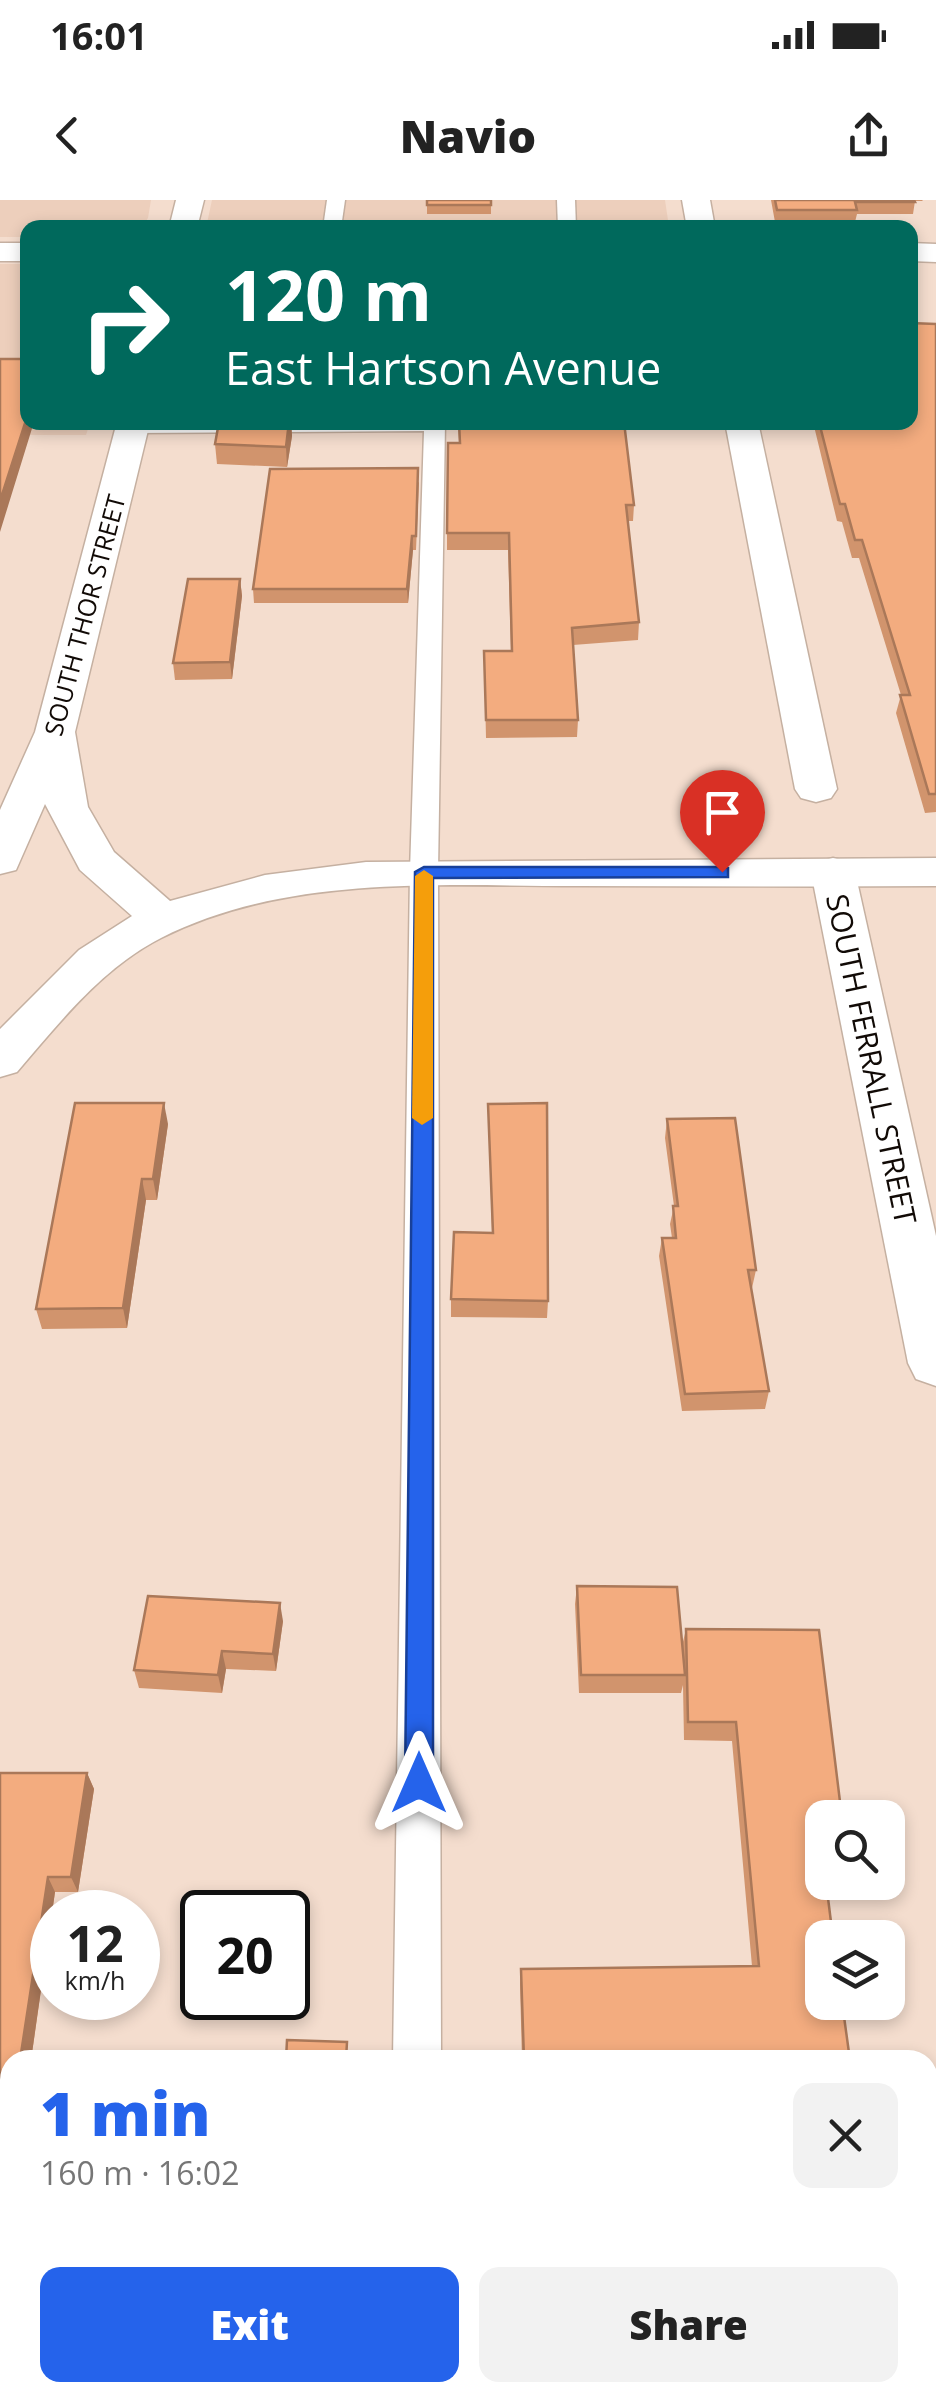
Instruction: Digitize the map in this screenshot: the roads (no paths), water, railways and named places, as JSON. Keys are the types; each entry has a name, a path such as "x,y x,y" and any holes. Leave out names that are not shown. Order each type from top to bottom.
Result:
{"main road":[{"name":"SOUTH THOR STREET","path":"0,860 56,732 133,430"},
{"path":"743,430 816,790"},
{"path":"56,732 67,808 96,860 163,919"},
{"path":"0,1060 53,998 94,960 163,919 257,889 362,872 936,872"},
{"name":"SOUTH FERRALL STREET","path":"833,872 936,1364"}],"lane":[{"path":"417,2050 424,872 434,430"}]}
